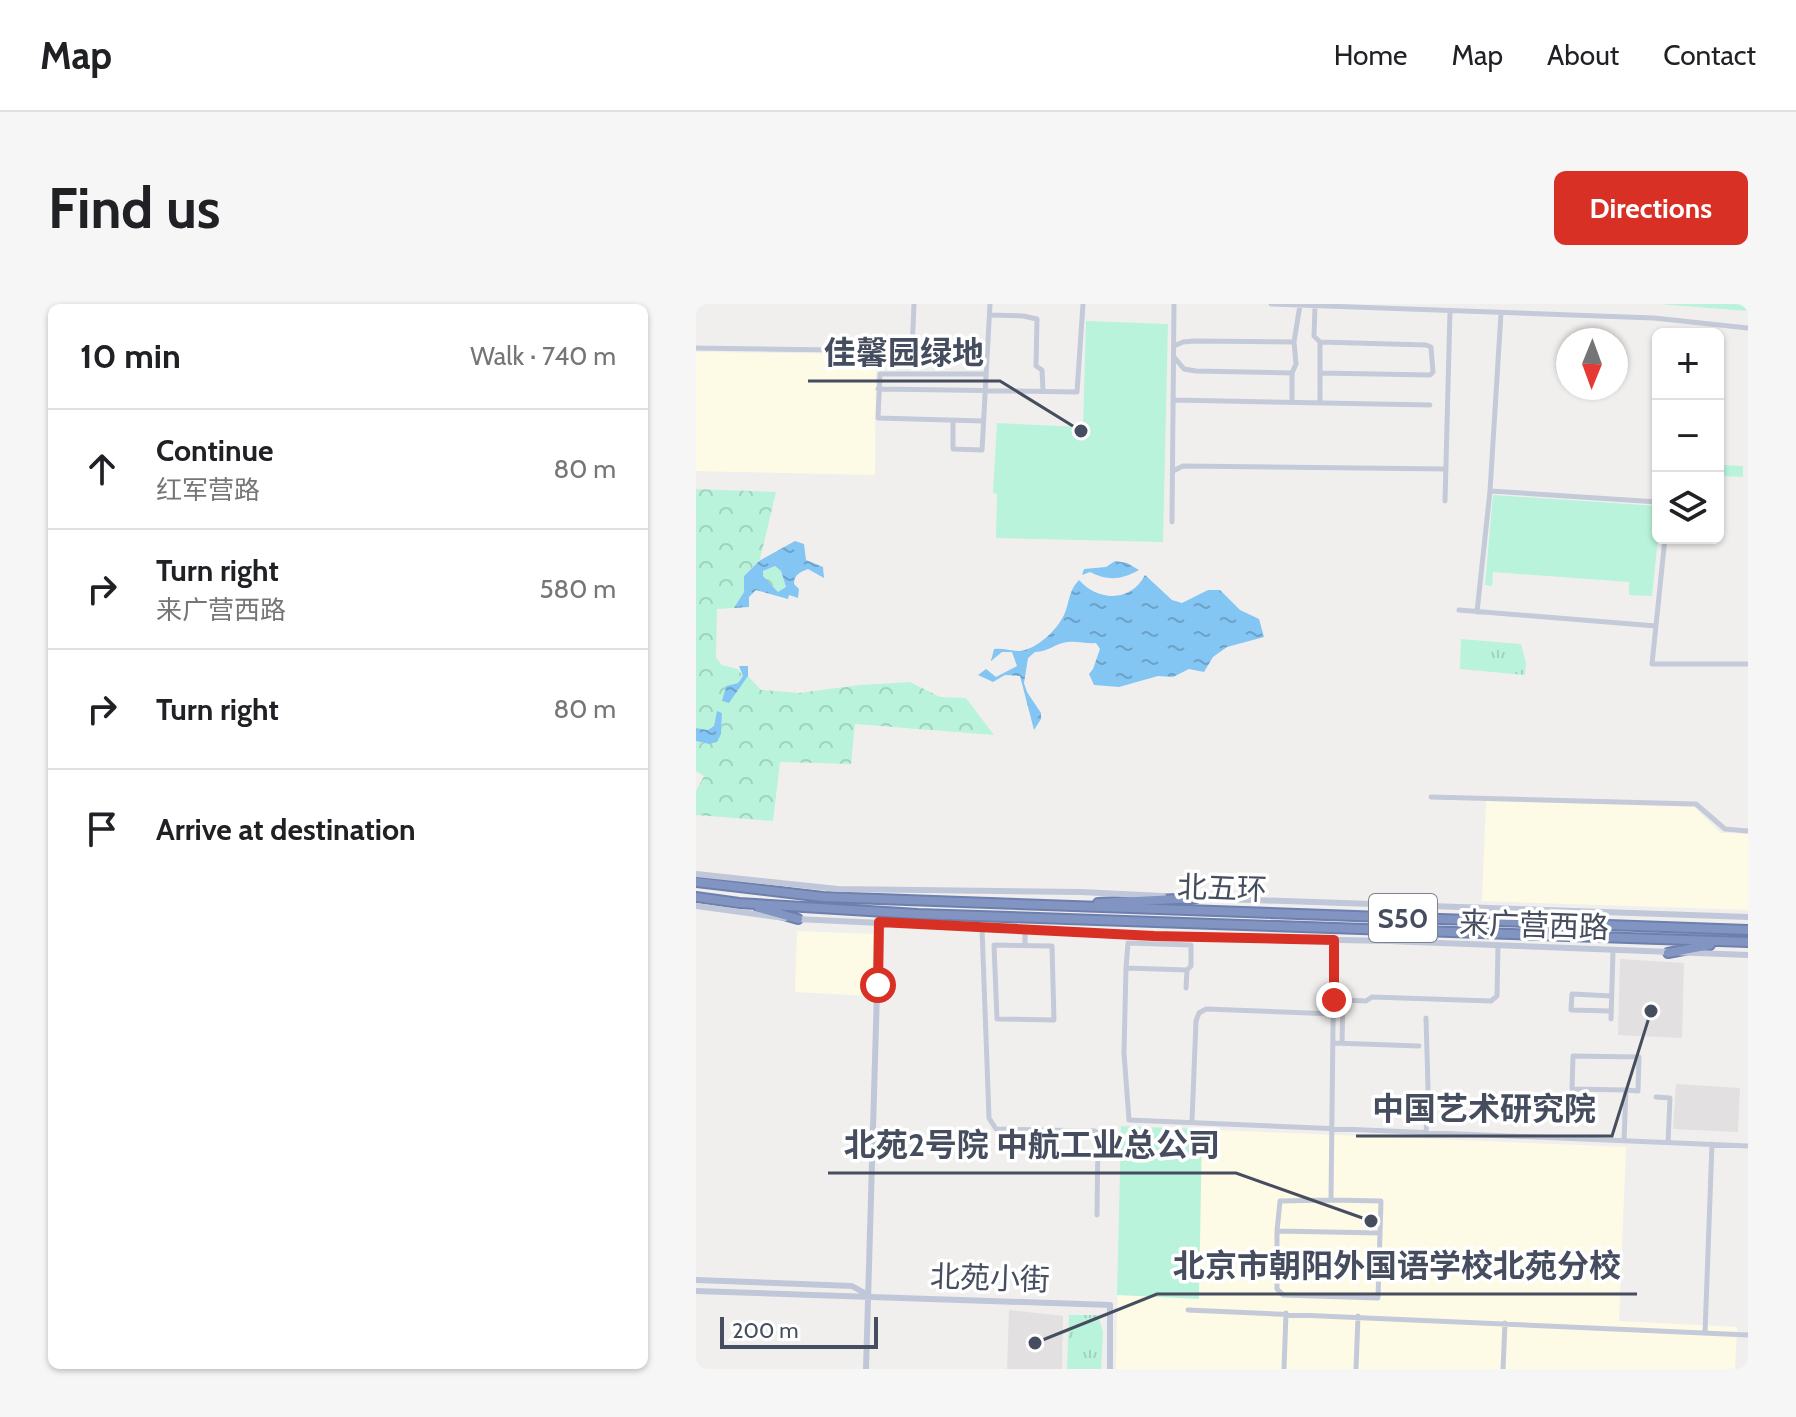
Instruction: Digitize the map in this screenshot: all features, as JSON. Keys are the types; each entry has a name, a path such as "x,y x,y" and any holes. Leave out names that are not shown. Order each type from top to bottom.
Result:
{"highway":[{"name":"北五环","path":"696,882 823,897 1748,930"},
{"name":"北五环","path":"696,897 739,903 918,914 1748,942"},
{"path":"1058,906 1196,898"},
{"path":"739,903 798,919"},
{"path":"1668,953 1728,941"}],"street":[{"path":"696,348 912,351 914,304"},
{"path":"953,422 953,449 982,450 990,304"},
{"path":"878,389 1077,392 1083,304"},
{"path":"1172,522 1174,304"},
{"path":"1271,304 1654,318 1748,328"},
{"path":"1292,402 1292,373 1296,364 1294,342 1300,305"},
{"path":"1315,306 1314,336 1320,342 1426,345 1431,347 1433,372 1430,375 1320,373"},
{"path":"1445,501 1450,311"},
{"path":"1477,612 1490,491 1501,313"},
{"path":"990,315 1037,319 1036,366 1042,370 1043,391"},
{"path":"1174,346 1194,341 1294,342"},
{"path":"1320,342 1320,403"},
{"path":"1174,357 1184,369 1196,371 1292,373"},
{"path":"983,421 878,418 878,389 880,374 986,374"},
{"path":"1173,400 1430,405"},
{"path":"1173,471 1183,466 1446,469"},
{"path":"1490,491 1652,502"},
{"path":"1664,544 1652,664 1748,664"},
{"path":"1459,610 1656,626"},
{"path":"1431,797 1696,804 1725,829 1748,831"},
{"path":"696,874 838,889 1081,892 1748,917"},
{"name":"来广营西路","path":"696,906 798,919 1164,940 1334,940 1748,955"},
{"path":"866,1369 879,922"},
{"path":"982,928 989,1118 996,1129 1095,1131 1098,1135 1097,1215"},
{"path":"1025,930 1025,945"},
{"path":"1186,988 1187,970 1191,966 1191,945 1164,940 1128,943 1124,1053 1129,1120 1748,1146"},
{"path":"1331,1200 1334,940"},
{"path":"994,945 1025,945 1052,946 1054,1020 997,1019 994,945"},
{"path":"1334,1000 1366,1001 1372,997 1491,1001 1497,996 1498,946"},
{"path":"1611,1019 1613,951"},
{"path":"1126,968 1187,970"},
{"path":"1611,1011 1571,1010 1572,994 1612,996"},
{"path":"1342,1043 1343,1000"},
{"path":"1192,1121 1196,1021 1199,1013 1206,1009 1334,1014"},
{"path":"1426,1018 1426,1134"},
{"path":"1333,1043 1419,1046"},
{"path":"1573,1056 1639,1057 1638,1091 1626,1090 1572,1089 1573,1056"},
{"path":"1624,1141 1626,1090"},
{"path":"1656,1097 1670,1098 1668,1143"},
{"path":"1705,1333 1712,1144"},
{"path":"1280,1201 1381,1201 1378,1298 1283,1295 1277,1289 1277,1231 1280,1201"},
{"path":"1277,1231 1380,1233"},
{"path":"1379,1255 1422,1256"},
{"name":"北苑小街","path":"696,1280 852,1286 868,1295"},
{"name":"北苑小街","path":"696,1291 1110,1305 1110,1369"},
{"path":"1188,1310 1748,1335"},
{"path":"1284,1369 1286,1313"},
{"path":"1356,1369 1358,1316"},
{"path":"1503,1369 1505,1323"}],"shaded area":[{"path":"696,352 876,354 875,475 696,471"},
{"path":"1486,801 1694,807 1721,833 1748,834 1748,910 1482,901"},
{"path":"797,931 874,934 871,996 795,992"},
{"path":"1620,959 1684,963 1682,1038 1618,1035"},
{"path":"1676,1084 1740,1088 1738,1132 1673,1129"},
{"path":"1121,1126 1626,1147 1619,1321 1737,1327 1735,1369 1116,1369"},
{"path":"1009,1310 1063,1316 1062,1369 1007,1369"}],"green space":[{"path":"1659,304 1748,304 1748,311"},
{"path":"1086,321 1168,324 1163,542 996,538 997,494 993,493 997,423 1083,427"},
{"path":"1724,465 1743,466 1743,477 1724,476"},
{"path":"696,489 776,492 760,559 744,576 744,592 734,608 717,609 716,658 722,665 738,669 743,676 738,683 726,686 723,701 729,703 748,676 761,690 799,693 910,682 940,697 966,698 994,735 855,724 851,764 780,762 773,821 696,815 696,791 704,776 696,771 696,741 708,744 721,734 722,713 717,712 714,726 709,730 696,728"},
{"path":"1493,495 1652,506 1652,544 1657,544 1652,596 1629,595 1629,582 1493,572 1492,586 1485,585"},
{"path":"775,566 781,571 786,588 778,592 763,577 763,571"},
{"path":"1461,639 1521,644 1526,663 1525,675 1460,669"},
{"path":"1494,1106 1520,1107 1520,1122 1494,1121"},
{"path":"1121,1126 1202,1129 1199,1299 1117,1295"},
{"path":"1069,1315 1098,1315 1103,1332 1101,1369 1067,1369"}],"water":[{"path":"795,541 804,544 806,560 823,567 824,578 808,569 795,578 798,598 789,595 788,599 756,590 749,597 749,607 734,608 744,592 744,576 759,561","holes":["775,566 781,571 786,587 778,592 763,576 763,571"]},
{"path":"1115,561 1139,570 1114,578 1090,572 1082,575 1084,569 1106,567"},
{"path":"1145,575 1172,600 1182,603 1208,590 1220,590 1240,610 1259,619 1264,637 1227,647 1213,657 1204,672 1189,669 1173,677 1158,676 1119,687 1094,685 1089,674 1100,649 1096,643 1068,642 1035,652 1028,658 1024,683 1041,713 1034,730 1020,676 1005,675 993,682 978,675 986,669 996,677 1017,666 1012,652 1002,652 991,661 994,649 1020,651 1046,638 1061,621 1079,580 1095,592 1114,596 1131,591"},
{"path":"739,666 748,666 748,676 729,703 722,701 726,686 738,683 743,676"},
{"path":"717,711 722,713 721,734 717,742 696,741 696,728 708,730 714,726"}],"place":[{"name":"佳馨园绿地","path":"1081,431"},
{"name":"中国艺术研究院","path":"1651,1011"},
{"name":"北苑2号院 中航工业总公司","path":"1371,1221"},
{"name":"北京市朝阳外国语学校北苑分校","path":"1035,1343"}],"route":[{"path":"878,985 879,922 1154,936 1334,940 1334,1000"}]}
